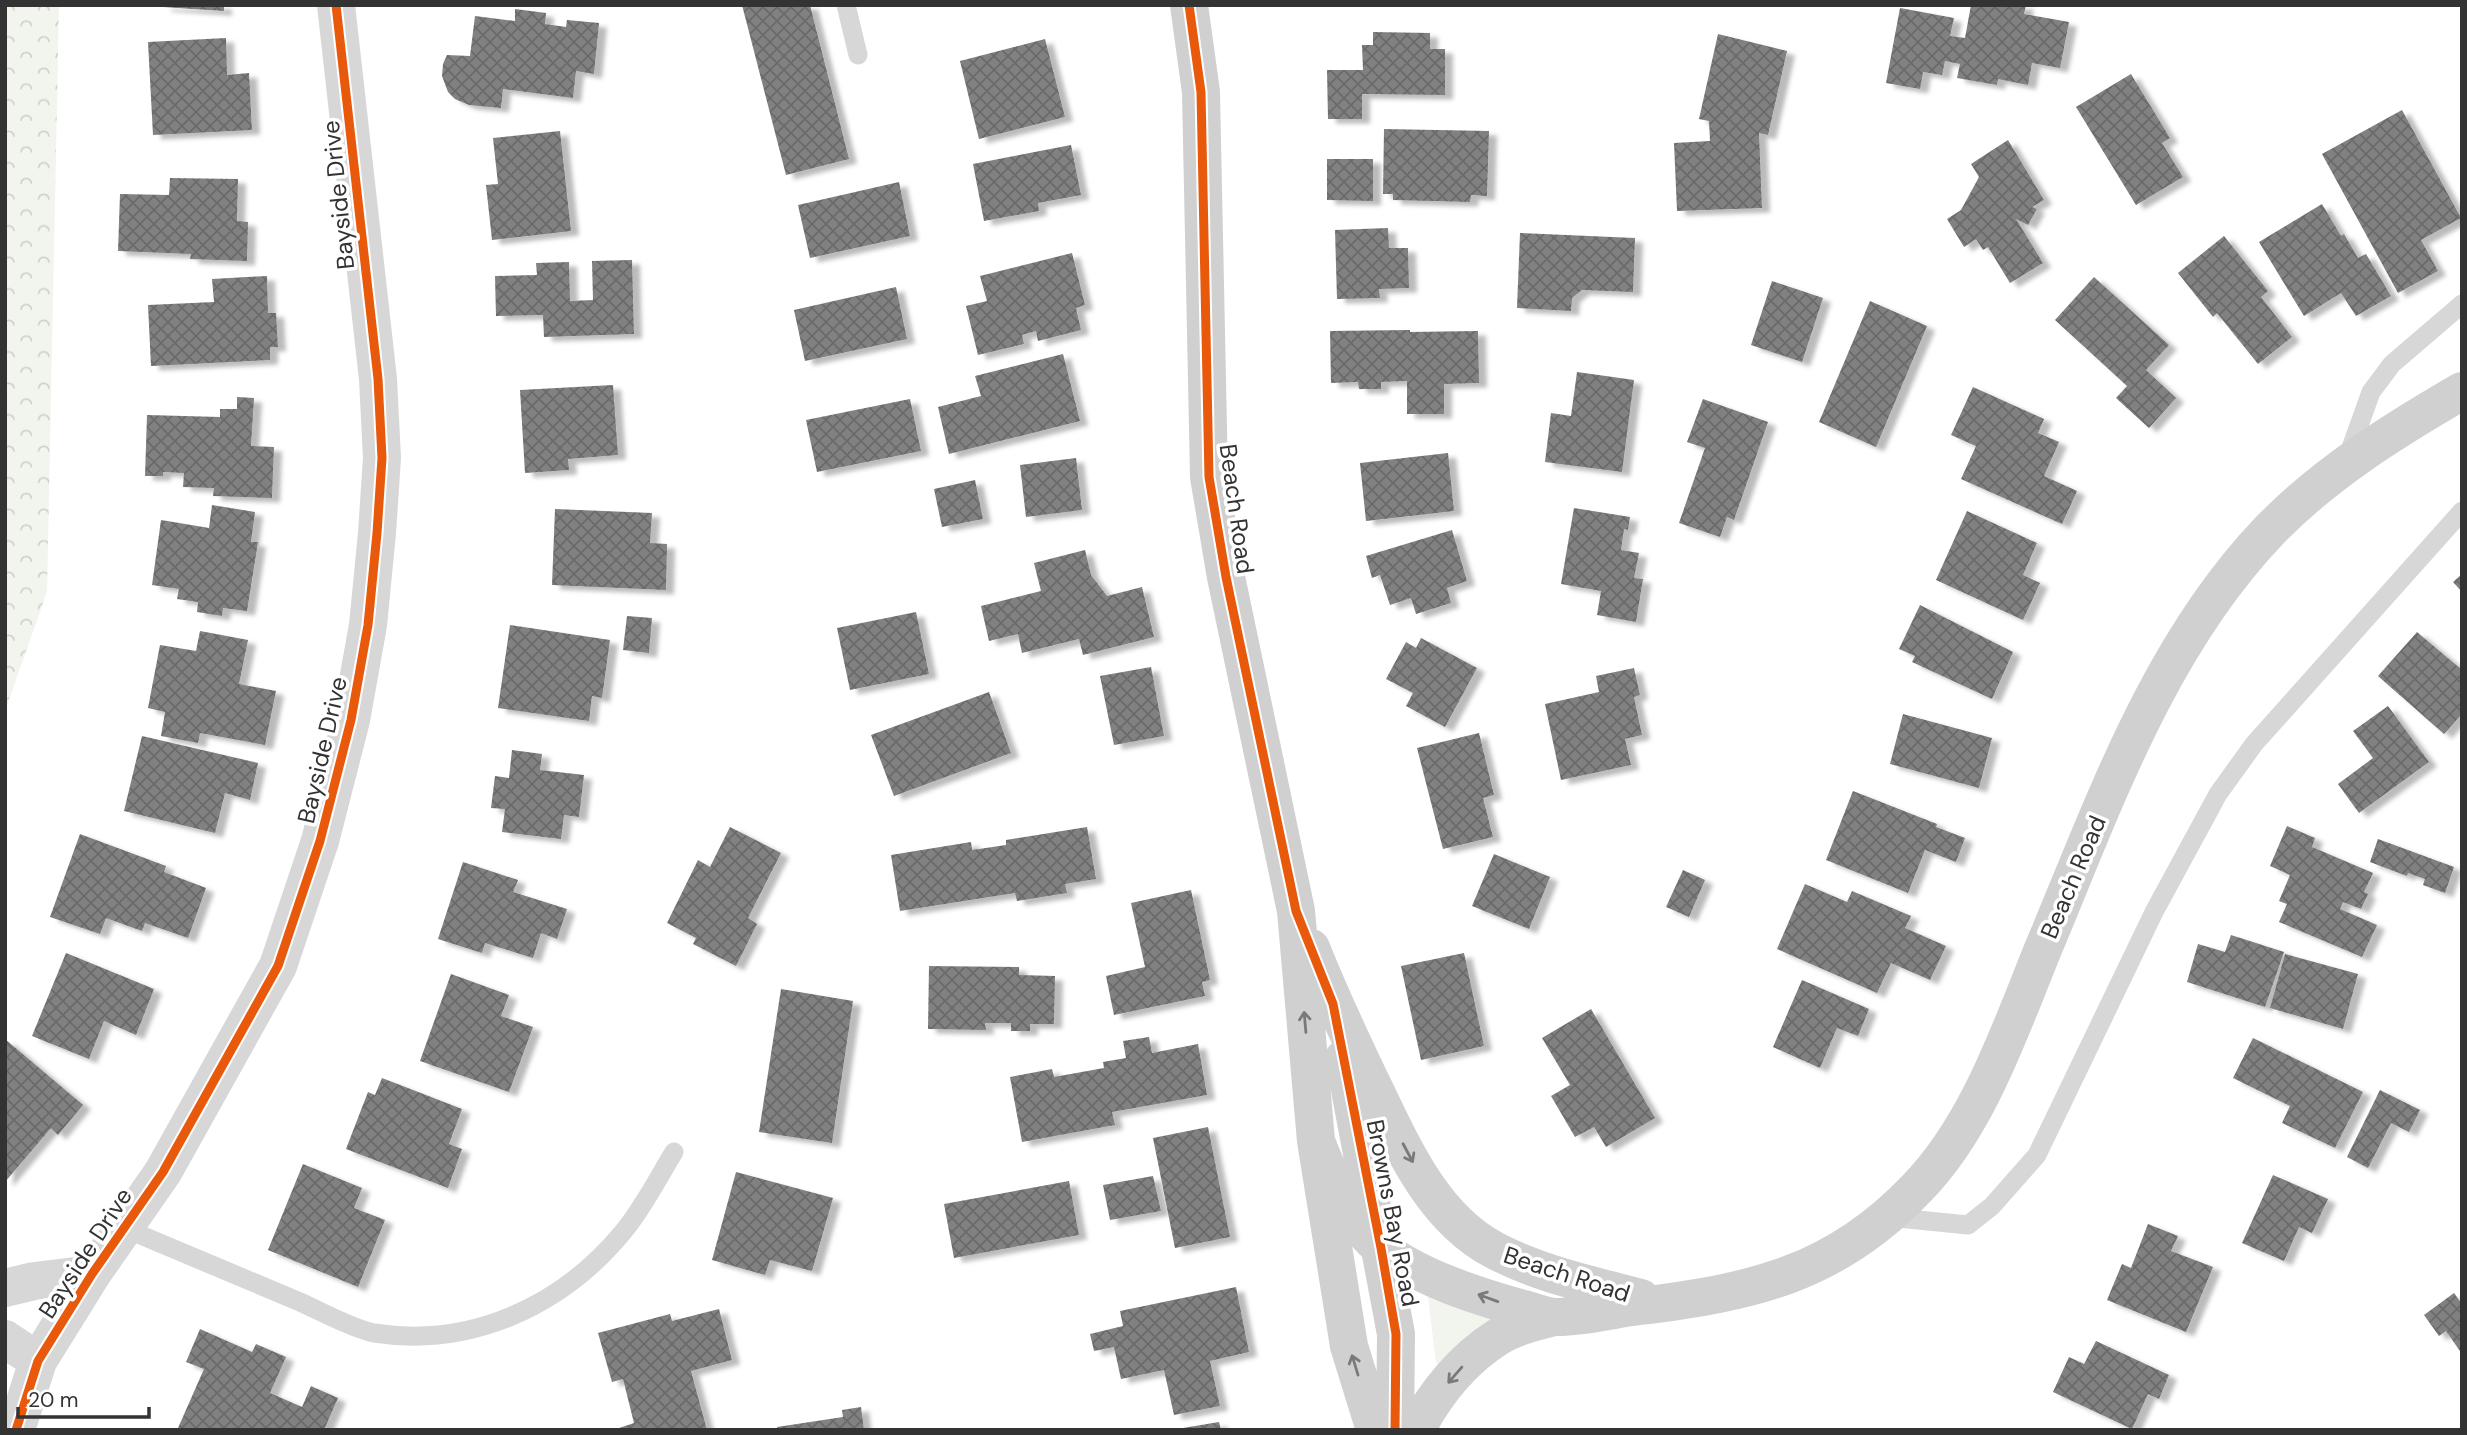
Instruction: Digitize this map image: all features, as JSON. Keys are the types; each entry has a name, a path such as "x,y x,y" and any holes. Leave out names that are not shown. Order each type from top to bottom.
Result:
{"main road":[{"name":"Beach Road","path":"1189,5 1201,92 1209,477 1226,577 1296,911 1315,1141 1347,1207 1381,1248 1413,1269 1496,1301 1554,1317 1660,1304 1742,1290 1821,1263 1888,1217 1919,1186 1972,1112 2144,716 2191,633 2218,593 2271,529 2344,466 2394,431 2462,391"},
{"name":"Beach Road","path":"1296,911 1334,1004 1386,1112 1417,1170 1452,1217 1493,1250 1566,1278 1660,1304"},
{"name":"Browns Bay Road","path":"1334,1004 1396,1334 1395,1430"},
{"path":"1315,1141 1349,1346 1376,1430"},
{"path":"1416,1430 1431,1402 1471,1357 1499,1336 1554,1317"}],"street":[{"name":"Bayside Drive","path":"16,1430 38,1361 92,1274 163,1172 278,966 320,841 351,720 368,625 382,458 378,379 337,5"},
{"path":"5,1288 34,1281 92,1274"},
{"path":"5,1339 38,1361"}],"lane":[{"path":"846,5 859,55"},
{"path":"2344,466 2371,392 2392,364 2462,304"},
{"path":"1888,1217 1968,1225 1992,1206 2037,1156 2154,912 2218,794 2254,744 2462,511"},
{"path":"124,1228 371,1332 417,1336 452,1335 507,1319 568,1283 597,1259 624,1231 674,1152"}],"green space":[{"path":"5,5 59,5 47,592 5,711"},
{"path":"1430,1292 1496,1319 1443,1367 1436,1363 1428,1297"}],"building":[{"path":"224,5 224,11 163,7"},
{"path":"742,5 810,5 849,159 786,175"},
{"path":"1971,5 2026,5 2024,14 2069,22 2060,68 2032,63 2028,85 1998,79 1997,85 1957,78 1960,64 1945,61 1942,75 1923,72 1920,89 1886,83 1900,8 1954,18 1950,36 1965,38"},
{"path":"515,9 546,13 545,24 566,27 567,20 599,23 594,74 576,71 573,98 503,89 501,108 469,105 455,99 448,92 442,76 447,55 470,56 475,16 515,21"},
{"path":"1373,32 1430,33 1430,49 1445,49 1445,95 1362,94 1362,119 1328,119 1327,70 1363,70 1362,45 1373,45"},
{"path":"1718,34 1787,51 1768,135 1759,133 1762,208 1677,211 1674,143 1710,141 1709,121 1699,119"},
{"path":"226,38 227,75 249,73 252,130 153,135 148,42"},
{"path":"1045,39 1065,117 979,139 960,61"},
{"path":"2131,74 2170,138 2162,143 2183,177 2136,205 2076,107"},
{"path":"2402,110 2461,218 2421,240 2438,271 2398,293 2322,154"},
{"path":"1384,129 1489,131 1487,196 1471,195 1470,202 1393,200 1393,194 1383,194"},
{"path":"560,131 571,231 492,240 486,185 498,184 493,138"},
{"path":"2008,140 2044,200 2032,207 2037,209 2028,225 2016,219 2043,263 2010,283 1988,247 1983,250 1976,239 1964,247 1947,219 1961,210 1979,177 1971,164"},
{"path":"1071,145 1081,195 1038,203 1039,211 984,221 973,164"},
{"path":"1327,159 1373,159 1373,201 1327,200"},
{"path":"170,178 238,179 237,221 248,222 247,261 190,259 191,254 118,251 120,194 169,195"},
{"path":"899,182 910,236 810,258 798,205"},
{"path":"2322,204 2358,258 2366,254 2391,296 2356,316 2341,293 2304,316 2259,242"},
{"path":"1388,228 1389,248 1408,248 1409,288 1379,289 1380,298 1337,299 1335,230"},
{"path":"1520,233 1635,238 1633,292 1582,290 1572,298 1571,311 1517,308"},
{"path":"2224,236 2268,291 2261,297 2292,337 2258,364 2217,313 2213,317 2178,273"},
{"path":"1072,253 1085,305 1076,308 1081,330 1038,341 1036,331 1022,335 1024,344 978,355 966,306 987,301 980,276"},
{"path":"632,260 634,334 544,337 543,315 496,316 495,276 537,275 536,263 569,262 570,301 593,300 592,261"},
{"path":"267,276 268,313 276,313 278,347 270,347 270,360 151,366 148,305 214,302 212,279"},
{"path":"2094,277 2169,345 2146,370 2176,398 2149,428 2116,398 2127,386 2055,320"},
{"path":"1772,281 1823,298 1802,362 1751,345"},
{"path":"896,287 907,339 805,361 794,310"},
{"path":"1870,301 1927,326 1876,447 1819,422"},
{"path":"1330,331 1478,331 1479,383 1444,384 1444,414 1407,414 1407,381 1381,382 1381,389 1359,389 1358,382 1331,383"},
{"path":"1063,354 1080,421 949,454 938,407 981,396 975,376"},
{"path":"1577,372 1634,380 1622,472 1545,462 1551,413 1571,416"},
{"path":"613,385 618,455 568,459 569,470 525,473 520,390"},
{"path":"1973,387 2044,419 2038,433 2059,442 2044,476 2077,491 2062,524 1961,479 1976,446 1951,435"},
{"path":"237,397 254,398 251,446 274,447 272,498 213,496 214,488 183,487 184,473 163,472 163,476 145,476 147,415 220,417 220,409 237,409"},
{"path":"910,399 921,451 817,472 806,420"},
{"path":"1703,399 1768,422 1734,520 1727,517 1720,537 1679,523 1705,448 1687,442"},
{"path":"1448,453 1454,511 1366,521 1360,463"},
{"path":"1076,458 1082,510 1026,517 1020,465"},
{"path":"975,480 983,519 942,527 934,489"},
{"path":"212,505 255,512 251,542 258,542 247,611 223,608 222,616 197,612 198,602 177,599 179,589 152,585 161,520 209,528"},
{"path":"1574,508 1630,517 1628,530 1624,529 1621,550 1639,553 1634,578 1643,579 1636,622 1597,615 1601,591 1561,584"},
{"path":"555,509 652,513 650,543 667,544 666,590 552,585"},
{"path":"1967,511 2037,543 2023,575 2040,583 2023,620 1936,580"},
{"path":"1452,530 1467,581 1447,588 1451,603 1416,614 1411,598 1390,605 1380,575 1372,578 1366,556"},
{"path":"1085,550 1091,575 1107,596 1142,587 1154,637 1083,655 1079,639 1022,653 1018,634 989,641 981,606 1041,591 1034,563"},
{"path":"2462,574 2462,592 2453,582"},
{"path":"1920,605 2013,652 1992,699 1912,662 1915,656 1899,649"},
{"path":"916,612 929,674 850,690 837,628"},
{"path":"627,616 652,618 649,653 623,650"},
{"path":"510,625 610,640 602,698 592,696 589,721 498,708"},
{"path":"200,631 248,640 239,684 276,691 265,745 200,733 198,743 161,736 165,712 148,708 160,645 196,651"},
{"path":"2417,632 2462,670 2462,714 2444,734 2378,676"},
{"path":"1421,638 1477,668 1445,727 1406,706 1413,693 1386,679 1406,642 1416,648"},
{"path":"1151,667 1164,736 1114,745 1100,676"},
{"path":"1634,668 1640,695 1634,697 1642,735 1625,739 1631,765 1561,780 1545,704 1599,692 1596,676"},
{"path":"989,692 1011,753 894,796 871,735"},
{"path":"2388,706 2429,762 2359,813 2338,784 2373,758 2353,731"},
{"path":"1903,714 1992,738 1979,788 1890,764"},
{"path":"1479,733 1494,795 1483,798 1493,837 1443,849 1417,748"},
{"path":"142,736 258,763 250,800 225,793 215,833 124,811"},
{"path":"512,750 542,754 540,770 584,775 579,817 564,815 561,839 502,832 505,809 491,808 495,776 509,778"},
{"path":"1853,791 1965,838 1956,862 1925,850 1908,893 1826,860"},
{"path":"2287,826 2315,838 2312,847 2373,873 2364,892 2368,894 2361,909 2343,902 2340,909 2377,925 2362,957 2279,922 2287,904 2279,901 2290,875 2270,866"},
{"path":"730,827 781,853 748,918 757,924 736,966 693,944 696,938 667,923 698,860 710,867"},
{"path":"1087,827 1096,879 1065,884 1067,893 1017,901 1015,893 900,911 891,855 971,842 972,850 1006,845 1006,840"},
{"path":"80,834 166,866 164,872 206,888 188,938 145,923 142,931 106,918 100,934 50,917"},
{"path":"2378,839 2454,867 2445,893 2423,885 2425,879 2408,873 2407,876 2370,862"},
{"path":"1494,854 1550,877 1529,929 1472,906"},
{"path":"463,862 518,880 513,892 567,909 557,939 541,933 533,958 485,943 482,953 438,939"},
{"path":"1683,870 1705,880 1689,917 1666,907"},
{"path":"1805,884 1847,902 1852,891 1911,916 1905,928 1946,946 1930,980 1891,963 1877,993 1777,949"},
{"path":"1191,890 1210,980 1202,982 1205,996 1114,1015 1106,976 1145,967 1131,903"},
{"path":"2231,935 2284,952 2265,1007 2187,982 2198,944 2225,952"},
{"path":"66,953 154,989 136,1035 104,1021 89,1059 32,1036"},
{"path":"1464,953 1484,1046 1421,1060 1401,966"},
{"path":"2285,954 2358,974 2343,1029 2270,1008"},
{"path":"929,966 1019,967 1019,975 1055,976 1054,1024 1030,1024 1030,1031 1011,1031 1011,1023 985,1023 986,1030 928,1029"},
{"path":"451,974 509,995 501,1016 533,1027 509,1092 420,1061"},
{"path":"1802,980 1869,1009 1858,1036 1837,1028 1820,1068 1773,1047"},
{"path":"781,989 853,1001 832,1143 759,1132"},
{"path":"1591,1009 1655,1118 1606,1147 1594,1127 1575,1137 1551,1096 1570,1085 1542,1038"},
{"path":"1149,1037 1152,1053 1198,1044 1207,1095 1112,1112 1115,1125 1022,1142 1010,1077 1052,1069 1054,1077 1104,1068 1103,1062 1126,1058 1123,1041"},
{"path":"2253,1038 2363,1092 2335,1148 2282,1123 2290,1106 2233,1078"},
{"path":"5,1039 83,1105 58,1135 51,1128 5,1182"},
{"path":"382,1078 462,1109 449,1144 462,1149 448,1188 346,1149 368,1092 375,1095"},
{"path":"2380,1090 2420,1110 2409,1132 2391,1123 2368,1168 2347,1157"},
{"path":"1208,1127 1230,1237 1175,1248 1153,1138"},
{"path":"303,1164 362,1188 354,1208 385,1220 358,1287 268,1250"},
{"path":"736,1172 833,1198 812,1271 770,1260 765,1275 712,1260"},
{"path":"2273,1175 2328,1199 2312,1233 2299,1227 2284,1261 2242,1243"},
{"path":"1153,1176 1161,1211 1110,1220 1103,1185"},
{"path":"1069,1181 1079,1235 954,1258 944,1204"},
{"path":"2148,1224 2178,1236 2171,1251 2213,1267 2186,1332 2107,1300 2122,1264 2131,1268"},
{"path":"1236,1287 1249,1352 1210,1361 1220,1406 1174,1415 1164,1370 1121,1379 1114,1347 1094,1351 1090,1334 1123,1326 1120,1311"},
{"path":"2454,1293 2462,1304 2462,1354 2446,1331 2439,1336 2424,1315"},
{"path":"719,1309 732,1360 691,1371 707,1430 613,1430 634,1423 623,1379 612,1382 598,1333 670,1314 672,1321"},
{"path":"200,1329 252,1352 256,1344 286,1357 270,1393 302,1407 311,1386 338,1398 324,1430 178,1428 204,1369 186,1362"},
{"path":"2096,1341 2169,1375 2159,1399 2148,1394 2132,1429 2053,1392 2069,1357 2084,1364"},
{"path":"861,1407 864,1430 777,1430 777,1427 843,1417 842,1410"},
{"path":"1219,1422 1221,1430 1183,1430 1183,1428"}],"cycle path":[{"path":"16,1430 38,1361 92,1274 163,1172 278,966 320,841 351,720 368,625 382,458 378,379 336,5"},
{"path":"1189,5 1201,92 1209,477 1226,577 1296,911 1333,1004 1381,1248 1396,1334 1395,1430"}]}
